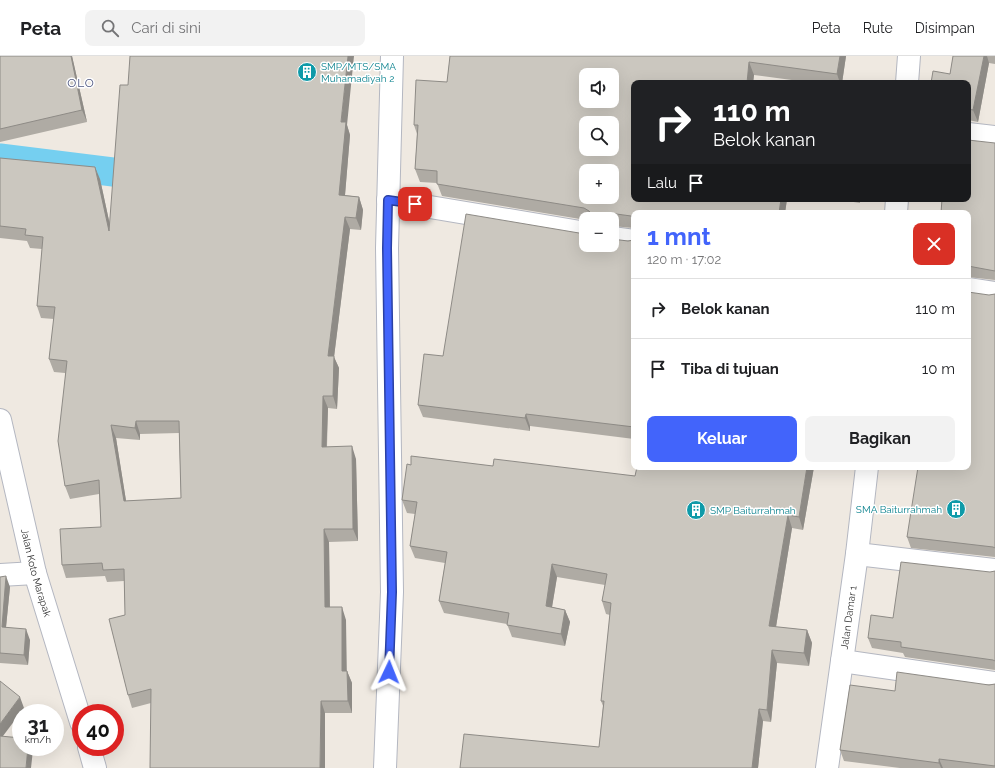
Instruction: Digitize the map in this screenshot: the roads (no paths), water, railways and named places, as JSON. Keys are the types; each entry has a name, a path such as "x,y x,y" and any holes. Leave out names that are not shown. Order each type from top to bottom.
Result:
{"street":[{"path":"385,768 392,592 387,248 392,56"},
{"path":"907,80 910,56"},
{"path":"971,134 995,138"},
{"path":"388,202 579,232"},
{"path":"619,239 631,241"},
{"path":"971,289 995,293"},
{"name":"Jalan Koto Marapak","path":"0,420 35,573 75,704"},
{"name":"Jalan Damar 1","path":"827,768 857,554 867,470"},
{"path":"857,554 995,570"},
{"path":"0,575 35,573"},
{"path":"842,661 995,683"},
{"path":"91,756 95,768"}],"waterway":[{"path":"0,158 153,177"}],"place":[{"name":"SMP/MTS/SMA Muhamadiyah 2","path":"307,72"},
{"name":"SMA Baiturrahmah","path":"956,509"},
{"name":"SMP Baiturrahmah","path":"696,510"}],"district":[{"name":"OLO","path":"81,83"}]}
